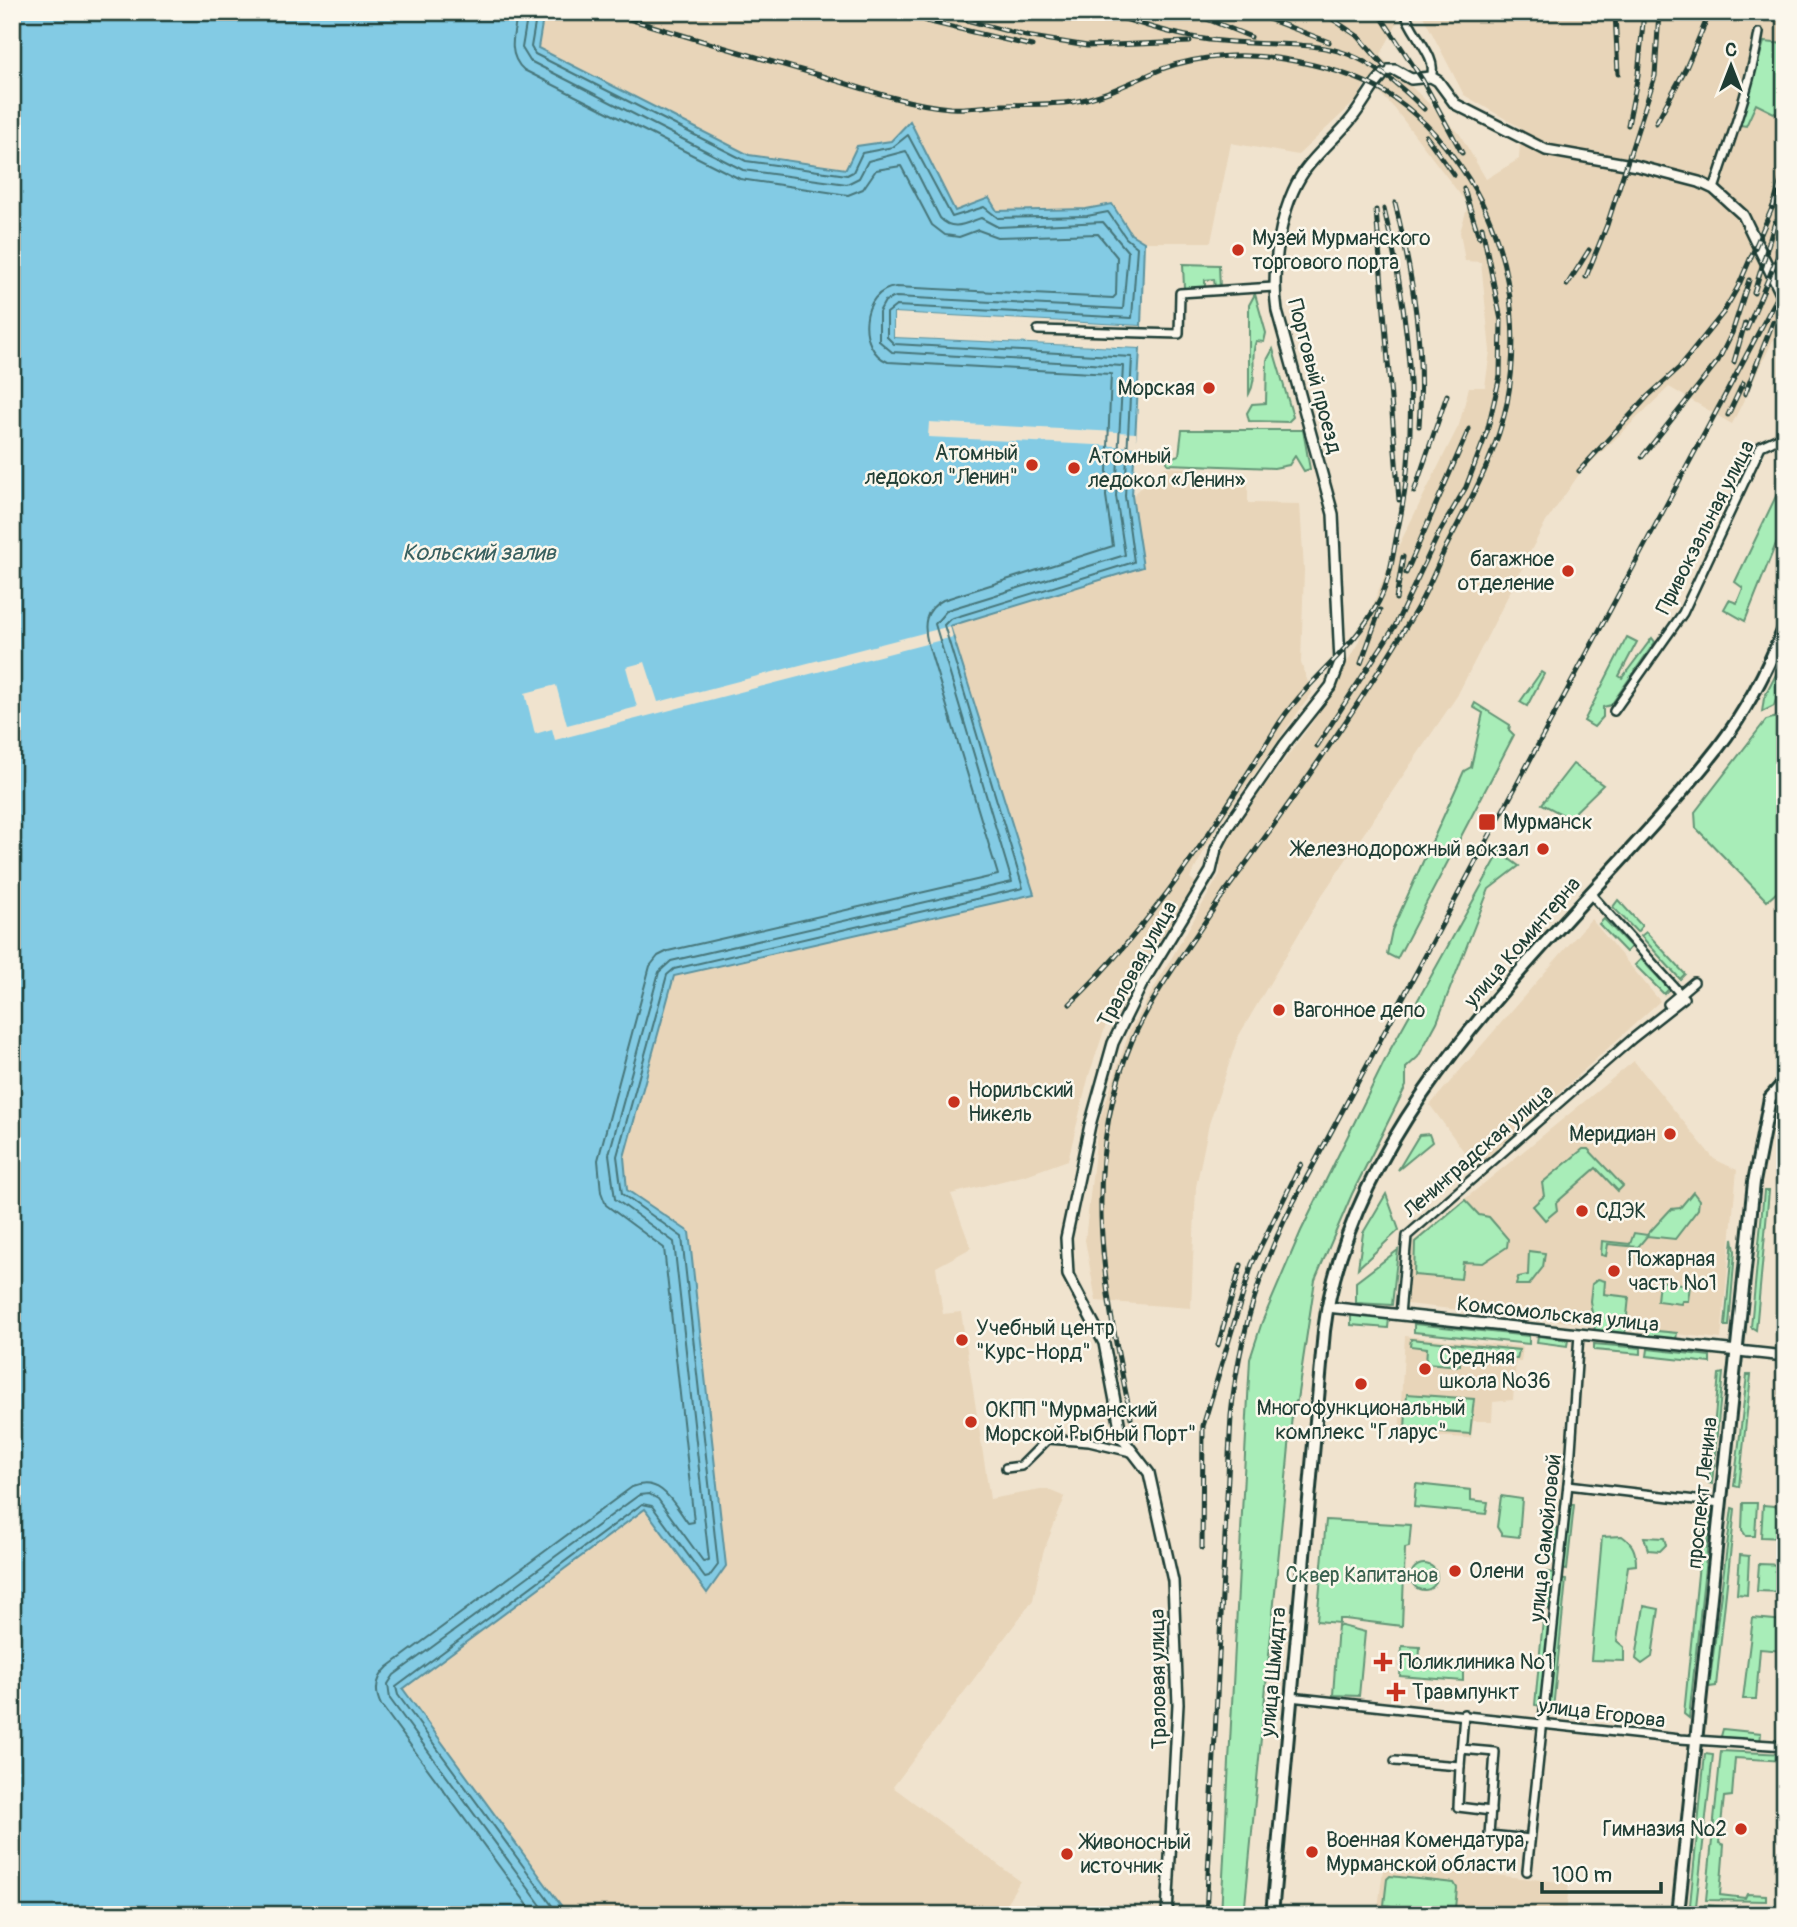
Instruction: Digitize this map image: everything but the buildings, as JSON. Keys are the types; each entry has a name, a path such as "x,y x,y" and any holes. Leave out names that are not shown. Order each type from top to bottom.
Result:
{"main road":[{"name":"улица Коминтерна","path":"1327,1307 1350,1226 1416,1104 1454,1049 1590,893 1687,788 1731,731 1768,671 1785,626"},
{"name":"проспект Ленина","path":"1678,1915 1755,1175 1770,1098 1785,1081"},
{"name":"улица Шмидта","path":"1272,1915 1327,1307"}],"street":[{"path":"1405,12 1412,32 1431,60 1434,70 1431,77 1438,80 1455,104 1546,150 1648,169 1714,189 1744,215 1785,302"},
{"path":"1714,189 1753,75 1759,33"},
{"name":"Портовый проезд","path":"1331,686 1340,652 1336,634 1335,527 1326,483 1277,311 1274,287 1286,215 1294,190 1307,168 1353,117 1388,70 1395,69 1411,79 1431,77"},
{"path":"1038,330 1180,334 1180,293 1274,287"},
{"name":"Привокзальная улица","path":"1614,711 1683,613 1761,446 1785,435"},
{"name":"Траловая улица","path":"1167,1915 1178,1716 1176,1614 1156,1497 1149,1473 1131,1452 1118,1424 1104,1343 1068,1275 1066,1238 1101,1079 1112,1044 1142,984 1211,871 1216,849 1227,828 1285,744 1331,686"},
{"path":"1590,893 1682,996"},
{"name":"Ленинградская улица","path":"1400,1315 1407,1236 1682,996 1694,982"},
{"name":"Комсомольская улица","path":"1327,1307 1785,1356"},
{"name":"улица Самойловой","path":"1527,1871 1568,1485 1579,1334"},
{"path":"1006,1468 1021,1466 1048,1439 1089,1442 1131,1452"},
{"path":"1568,1485 1721,1503"},
{"name":"улица Егорова","path":"1290,1697 1696,1740 1785,1746"},
{"path":"1464,1714 1458,1807 1491,1811"},
{"path":"1461,1749 1495,1752 1489,1835 1530,1839"},
{"path":"1395,1761 1460,1766"}],"shaded area":[{"path":"544,12 1392,12 1398,21 1380,56 1459,133 1486,179 1519,159 1521,128 1464,95 1421,12 1785,12 1785,316 1732,424 1669,387 1580,473 1544,525 1457,696 1318,901 1238,1037 1209,1124 1196,1187 1191,1308 1096,1301 1085,1240 1098,1125 1130,1030 1220,874 1220,846 1312,723 1358,643 1388,567 1459,425 1469,387 1485,387 1490,351 1481,262 1465,261 1460,232 1468,205 1395,109 1367,79 1358,99 1298,155 1231,143 1211,242 1144,242 1131,234 1112,204 1086,209 997,211 989,198 955,211 891,141 857,147 846,169 749,155 538,48"},
{"path":"1165,467 1192,468 1192,482 1248,483 1248,503 1300,504 1304,570 1301,663 1312,693 1218,825 1190,878 1196,883 1106,1025 1089,1075 1068,1160 1026,1175 951,1194 971,1248 936,1267 943,1314 961,1312 990,1499 1046,1489 1065,1497 1043,1553 1033,1600 893,1787 1020,1881 999,1915 568,1915 402,1689 646,1509 706,1592 726,1566 689,1232 627,1190 624,1157 674,976 1033,894 950,626 1143,567 1132,496"},
{"path":"1591,919 1660,1001 1476,1168 1430,1105"},
{"path":"1634,1061 1714,1159 1737,1170 1721,1339 1407,1304 1411,1243"},
{"path":"1405,1336 1523,1347 1521,1362 1516,1362 1513,1400 1493,1402 1492,1421 1473,1421 1471,1438 1399,1435"},
{"path":"1384,1863 1569,1883 1566,1915 1377,1915"}],"green space":[{"path":"1764,42 1785,44 1785,109 1778,115 1756,104 1746,126 1740,125"},
{"path":"1183,264 1219,265 1220,288 1215,288 1214,279 1205,280 1205,289 1184,288"},
{"path":"1255,294 1266,333 1264,342 1256,341 1254,348 1253,381 1249,394 1249,305"},
{"path":"1273,349 1293,417 1288,422 1249,421 1247,413 1252,404 1266,403 1267,360"},
{"path":"1182,430 1303,430 1310,469 1304,471 1295,456 1289,465 1274,468 1168,464 1166,459 1179,455"},
{"path":"1777,494 1785,497 1785,521 1745,621 1724,609 1729,600 1737,603 1743,588 1735,582"},
{"path":"1627,637 1637,642 1619,676 1622,678 1652,638 1655,642 1611,705 1603,707 1603,717 1594,727 1584,721"},
{"path":"1785,657 1785,670 1774,706 1762,712 1764,698"},
{"path":"1541,672 1544,674 1527,706 1520,702"},
{"path":"1475,703 1510,725 1509,730 1514,735 1397,959 1387,954 1392,930 1464,771 1471,767 1483,713 1473,707"},
{"path":"1780,716 1785,720 1785,885 1767,901 1696,828 1695,812 1766,720"},
{"path":"1573,764 1603,785 1569,818 1542,804"},
{"path":"1503,847 1508,858 1519,866 1489,889 1437,1022 1418,1057 1406,1068 1406,1086 1352,1194 1315,1280 1297,1400 1293,1405 1244,1915 1221,1915 1250,1359 1262,1322 1301,1231 1390,1050"},
{"path":"1618,900 1642,926 1637,932 1613,907"},
{"path":"1604,919 1631,947 1626,952 1599,924"},
{"path":"1646,932 1685,974 1680,979 1641,936"},
{"path":"1641,959 1669,989 1664,994 1635,965"},
{"path":"1429,1134 1432,1142 1398,1170 1419,1135"},
{"path":"1583,1149 1588,1149 1623,1186 1618,1191 1596,1168 1556,1203 1557,1210 1545,1220 1533,1206 1544,1196 1542,1183"},
{"path":"1764,1191 1769,1191 1756,1330 1751,1327"},
{"path":"1693,1192 1699,1200 1698,1209 1675,1239 1647,1236 1638,1247 1608,1244 1606,1256 1601,1255 1602,1241 1630,1244 1634,1233 1647,1235 1671,1209 1680,1208"},
{"path":"1386,1194 1399,1230 1358,1268 1363,1233"},
{"path":"1465,1200 1479,1215 1489,1217 1508,1239 1507,1247 1483,1263 1463,1262 1461,1279 1414,1275 1415,1242"},
{"path":"1733,1238 1735,1251 1729,1326 1725,1326"},
{"path":"1398,1250 1392,1305 1356,1303 1356,1282"},
{"path":"1529,1251 1545,1253 1543,1267 1529,1285 1516,1285 1518,1277 1528,1275"},
{"path":"1598,1279 1605,1281 1604,1294 1629,1297 1625,1335 1595,1331 1590,1301 1592,1284"},
{"path":"1659,1281 1690,1285 1688,1301 1682,1301 1681,1304 1657,1301"},
{"path":"1351,1315 1389,1318 1388,1328 1351,1325"},
{"path":"1414,1324 1529,1336 1529,1344 1414,1332"},
{"path":"1647,1330 1677,1333 1676,1340 1646,1337"},
{"path":"1538,1336 1568,1340 1567,1346 1537,1342"},
{"path":"1411,1339 1519,1350 1517,1359 1481,1357 1481,1353 1460,1352 1460,1366 1426,1363 1427,1348 1410,1346"},
{"path":"1594,1344 1641,1348 1641,1354 1594,1350"},
{"path":"1648,1349 1710,1356 1710,1363 1647,1356"},
{"path":"1723,1373 1712,1484 1709,1483 1719,1374"},
{"path":"1747,1375 1751,1375 1739,1487 1734,1486"},
{"path":"1407,1394 1474,1399 1470,1434 1405,1429"},
{"path":"1416,1484 1471,1490 1471,1500 1488,1502 1486,1514 1414,1507"},
{"path":"1501,1496 1522,1499 1519,1537 1502,1535 1497,1527"},
{"path":"1743,1503 1757,1503 1755,1536 1746,1536 1742,1530"},
{"path":"1568,1504 1574,1505 1567,1570 1561,1569"},
{"path":"1763,1505 1785,1507 1785,1538 1761,1537"},
{"path":"1732,1508 1735,1509 1716,1686 1709,1687"},
{"path":"1707,1510 1711,1512 1689,1718 1684,1714 1704,1514"},
{"name":"Сквер Капитанов","path":"1326,1520 1411,1525 1409,1547 1405,1548 1402,1626 1345,1619 1339,1619 1339,1623 1317,1621"},
{"path":"1553,1527 1561,1528 1556,1560 1549,1559"},
{"path":"1622,1536 1633,1548 1636,1565 1628,1566 1617,1641 1624,1647 1624,1661 1591,1660 1602,1537"},
{"path":"1644,1537 1664,1538 1666,1545 1660,1551 1648,1550"},
{"path":"1740,1555 1749,1556 1747,1595 1737,1594"},
{"path":"1424,1564 1433,1568 1437,1577 1433,1586 1424,1590 1415,1586 1411,1577 1415,1568"},
{"path":"1759,1564 1785,1565 1785,1592 1757,1591"},
{"path":"1547,1572 1554,1573 1551,1609 1543,1608"},
{"path":"1560,1579 1566,1580 1553,1709 1548,1709"},
{"path":"1644,1606 1659,1609 1652,1657 1642,1664 1636,1659"},
{"path":"1753,1618 1785,1621 1784,1651 1760,1649 1756,1699 1743,1699"},
{"path":"1543,1620 1550,1620 1542,1706 1535,1705"},
{"path":"1338,1625 1365,1632 1359,1696 1333,1695"},
{"path":"1402,1646 1420,1647 1419,1667 1463,1671 1463,1681 1400,1676"},
{"path":"1723,1729 1761,1733 1760,1744 1720,1740"},
{"path":"1721,1751 1785,1754 1785,1761 1735,1758 1732,1796 1724,1797 1719,1843 1724,1845 1720,1895 1745,1898 1747,1894 1766,1895 1766,1901 1706,1900"},
{"path":"1705,1754 1713,1755 1695,1915 1689,1915"},
{"path":"1390,1876 1454,1883 1457,1888 1455,1908 1446,1913 1384,1905 1387,1879"},
{"path":"1705,1905 1743,1909 1742,1913 1714,1911 1714,1915 1704,1915"}],"water":[{"name":"Кольский залив","path":"12,12 544,12 538,48 749,155 846,169 857,146 891,141 910,121 955,211 989,198 997,211 1086,209 1112,204 1131,234 1144,242 1141,326 894,313 894,337 1140,348 1132,496 1143,567 950,626 1034,894 674,976 624,1157 627,1190 689,1232 726,1566 707,1593 645,1509 403,1689 568,1915 12,1915"}],"pier":[{"path":"894,313 1141,326 1141,330 898,317 897,333 1140,345 1140,348 894,337"},
{"path":"929,422 1136,433 1136,447 928,437"},
{"path":"950,626 953,637 555,740 552,729 535,734 525,693 556,685 567,725 637,707 626,667 645,662 658,702"}],"railway":[{"path":"606,12 882,94 950,108 1055,104 1084,100 1176,64 1207,58 1253,56 1283,59 1339,72 1386,93 1407,107 1426,125 1462,169 1491,222 1507,281 1511,312 1511,373 1507,403 1496,441 1416,610 1322,757 1220,899"},
{"path":"937,12 1026,36 1087,46 1190,42"},
{"path":"1102,12 1191,37 1331,49 1373,67 1397,84 1424,109"},
{"path":"1190,12 1251,37"},
{"path":"1250,12 1329,42"},
{"path":"1322,12 1359,37 1385,67"},
{"path":"1378,12 1422,79 1462,153"},
{"path":"1615,12 1618,74"},
{"path":"1628,125 1638,75 1644,12"},
{"path":"1586,277 1607,225 1655,76 1659,12"},
{"path":"1656,123 1686,68 1710,12"},
{"path":"926,21 1032,46"},
{"path":"1426,136 1454,175"},
{"path":"1773,207 1785,167"},
{"path":"1464,189 1479,237"},
{"path":"1579,471 1648,396 1679,368 1723,313 1738,287 1776,199"},
{"path":"1395,203 1416,313 1420,369 1419,426"},
{"path":"1070,1004 1156,908 1182,873 1288,711 1369,619 1387,582 1406,484 1411,405 1406,326 1384,209"},
{"path":"1376,210 1399,500"},
{"path":"1754,293 1775,222"},
{"path":"1317,746 1395,626 1439,533 1466,487 1487,432 1500,376 1501,320 1482,227"},
{"path":"1747,329 1785,239"},
{"path":"1567,285 1589,250"},
{"path":"1642,457 1718,361 1732,333 1749,280"},
{"path":"1206,1915 1231,1416 1244,1334 1260,1281 1292,1205 1785,283"},
{"path":"1745,394 1773,322"},
{"path":"1734,362 1745,323"},
{"path":"1728,415 1743,383"},
{"path":"1414,492 1447,395"},
{"path":"1406,573 1469,429"},
{"path":"1396,599 1403,557"},
{"path":"1361,663 1380,610"},
{"path":"1131,1418 1105,1275 1101,1182 1106,1135 1116,1088 1141,1021 1225,891"},
{"path":"1202,1548 1203,1426 1252,1264 1301,1164"},
{"path":"1218,1345 1241,1265"}],"place":[{"name":"Музей Мурманского торгового порта","path":"1238,250"},
{"name":"Морская","path":"1209,388"},
{"name":"Атомный ледокол \"Ленин\"","path":"1032,465"},
{"name":"Атомный ледокол «Ленин»","path":"1074,468"},
{"name":"багажное отделение","path":"1568,571"},
{"name":"Мурманск","path":"1487,822"},
{"name":"Железнодорожный вокзал","path":"1543,849"},
{"name":"Вагонное депо","path":"1279,1010"},
{"name":"Норильский Никель","path":"954,1102"},
{"name":"Меридиан","path":"1670,1134"},
{"name":"СДЭК","path":"1582,1211"},
{"name":"Пожарная часть №1","path":"1614,1271"},
{"name":"Учебный центр \"Курс-Норд\"","path":"962,1340"},
{"name":"Средняя школа №36","path":"1425,1369"},
{"name":"Многофункциональный комплекс \"Гларус\"","path":"1361,1384"},
{"name":"ОКПП \"Мурманский Морской Рыбный Порт\"","path":"971,1422"},
{"name":"Олени","path":"1455,1571"},
{"name":"Поликлиника №1","path":"1383,1662"},
{"name":"Травмпункт","path":"1396,1692"},
{"name":"Гимназия №2","path":"1741,1829"},
{"name":"Военная Комендатура Мурманской области","path":"1312,1852"},
{"name":"Живоносный источник","path":"1067,1854"}]}
